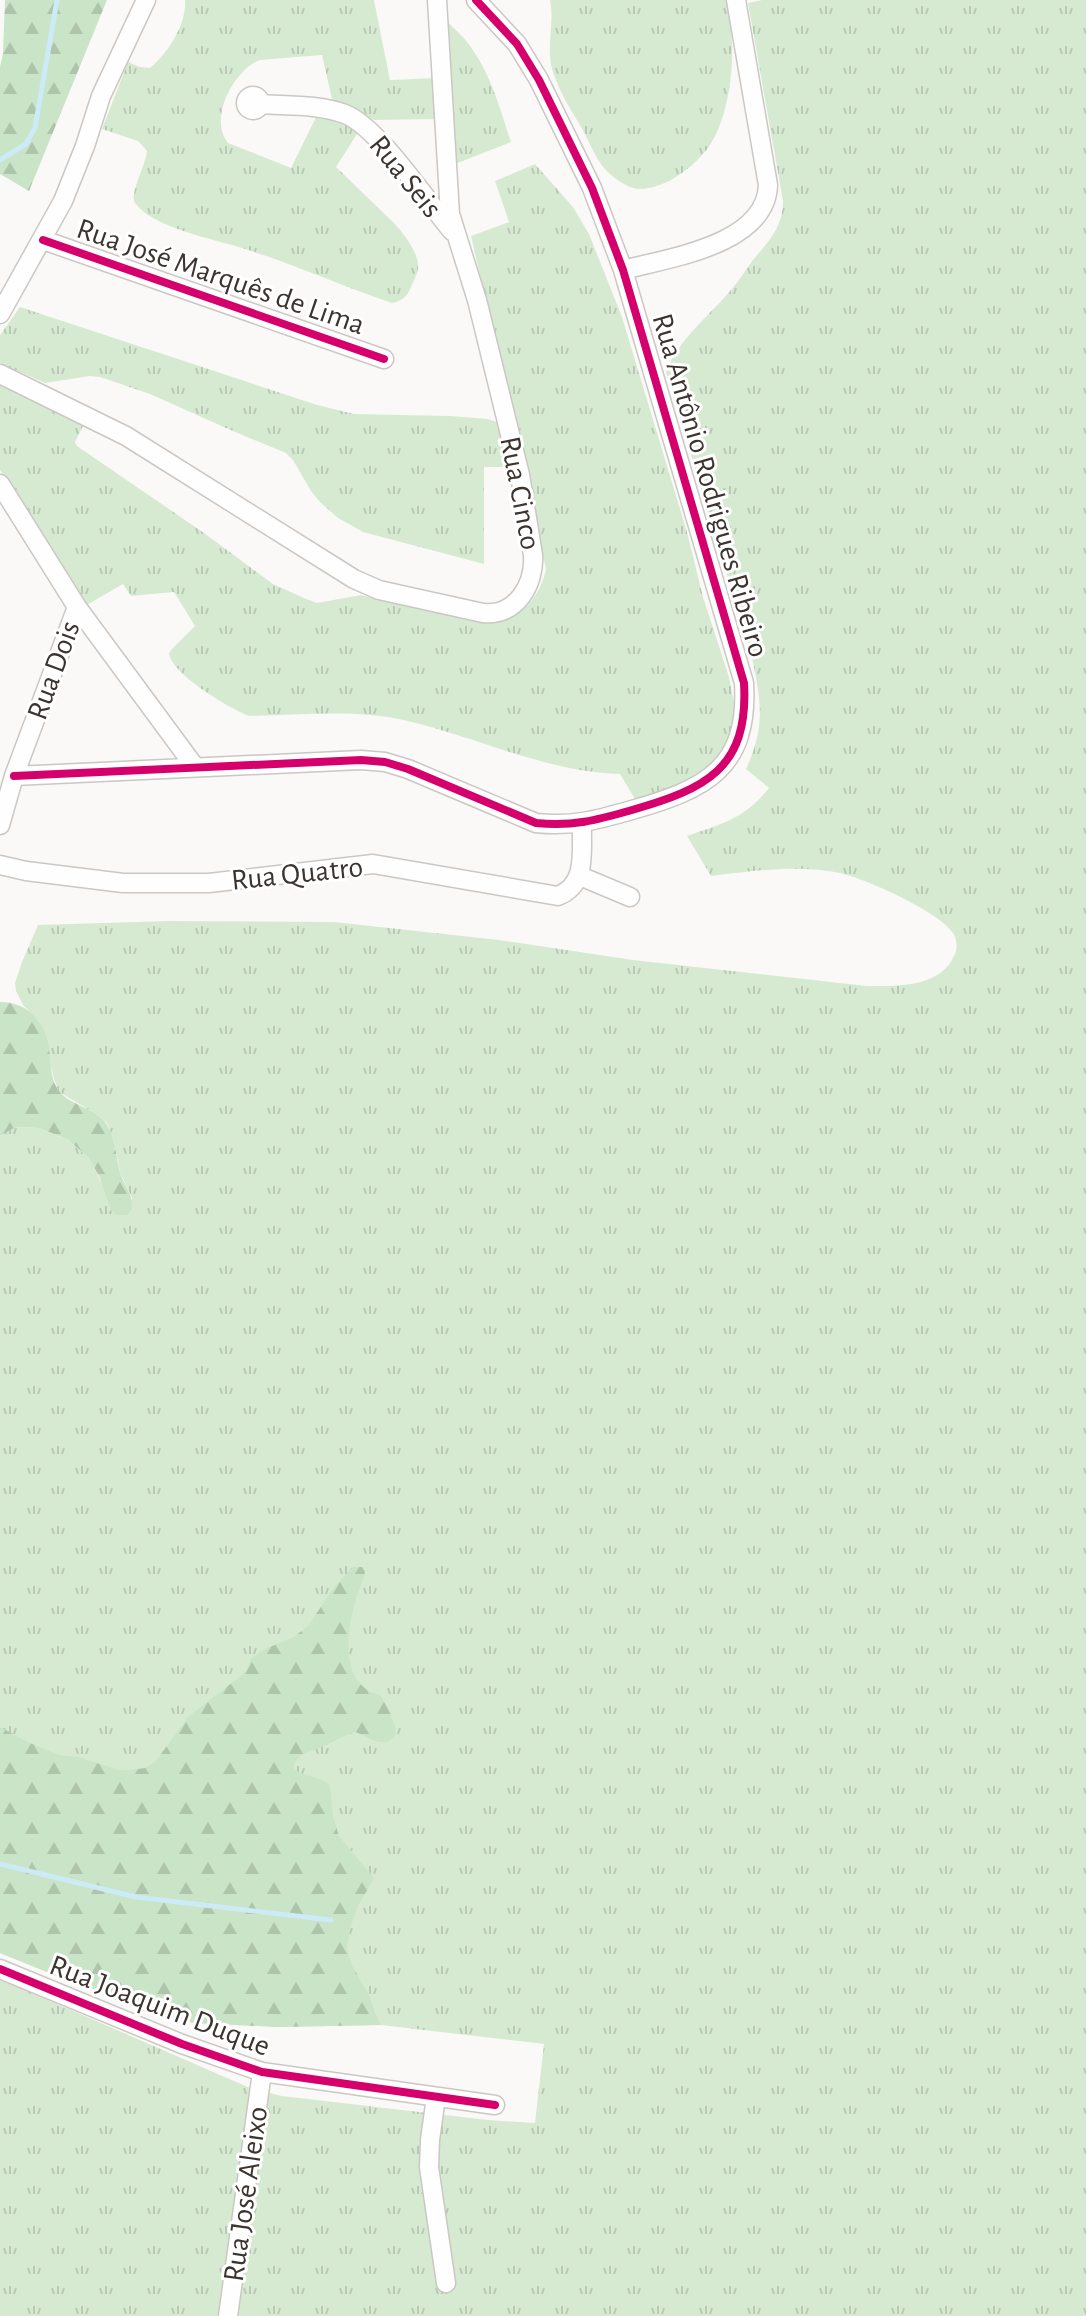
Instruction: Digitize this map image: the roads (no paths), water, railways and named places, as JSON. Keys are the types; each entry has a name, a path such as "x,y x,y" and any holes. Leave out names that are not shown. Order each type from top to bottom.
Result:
{"street":[{"path":"0,314 43,240 74,178 101,96 146,0"},
{"name":"Rua Cinco","path":"0,374 154,452 354,579 379,590 483,613 497,613 513,605 529,586 533,574 533,555 520,475 477,300 456,237 449,203 437,0"},
{"name":"Rua Antônio Rodrigues Ribeiro","path":"14,776 333,760 385,762 536,823 556,826 582,824 679,796 708,779 732,753 739,738 745,703 744,683 623,270 592,188 539,80 517,44 476,0"},
{"path":"623,270 719,242 748,225 765,202 768,185 736,0"},
{"name":"Rua Seis","path":"259,104 326,109 362,124 382,144 456,237"},
{"name":"Rua José Marquês de Lima","path":"43,240 384,359"},
{"path":"0,484 77,607 195,767"},
{"name":"Rua Dois","path":"0,825 14,776 77,607"},
{"path":"582,824 580,876 630,897"},
{"name":"Rua Quatro","path":"0,865 123,883 209,883 373,864 558,896 571,889 580,876"},
{"name":"Rua Joaquim Duque","path":"0,1969 182,2044 262,2072 495,2105"},
{"name":"Rua José Aleixo","path":"228,2316 262,2072"},
{"path":"436,2097 429,2167 446,2283"}],"waterway":[{"path":"0,160 26,144 35,128 57,0"},
{"path":"0,1864 136,1897 331,1920"}]}
